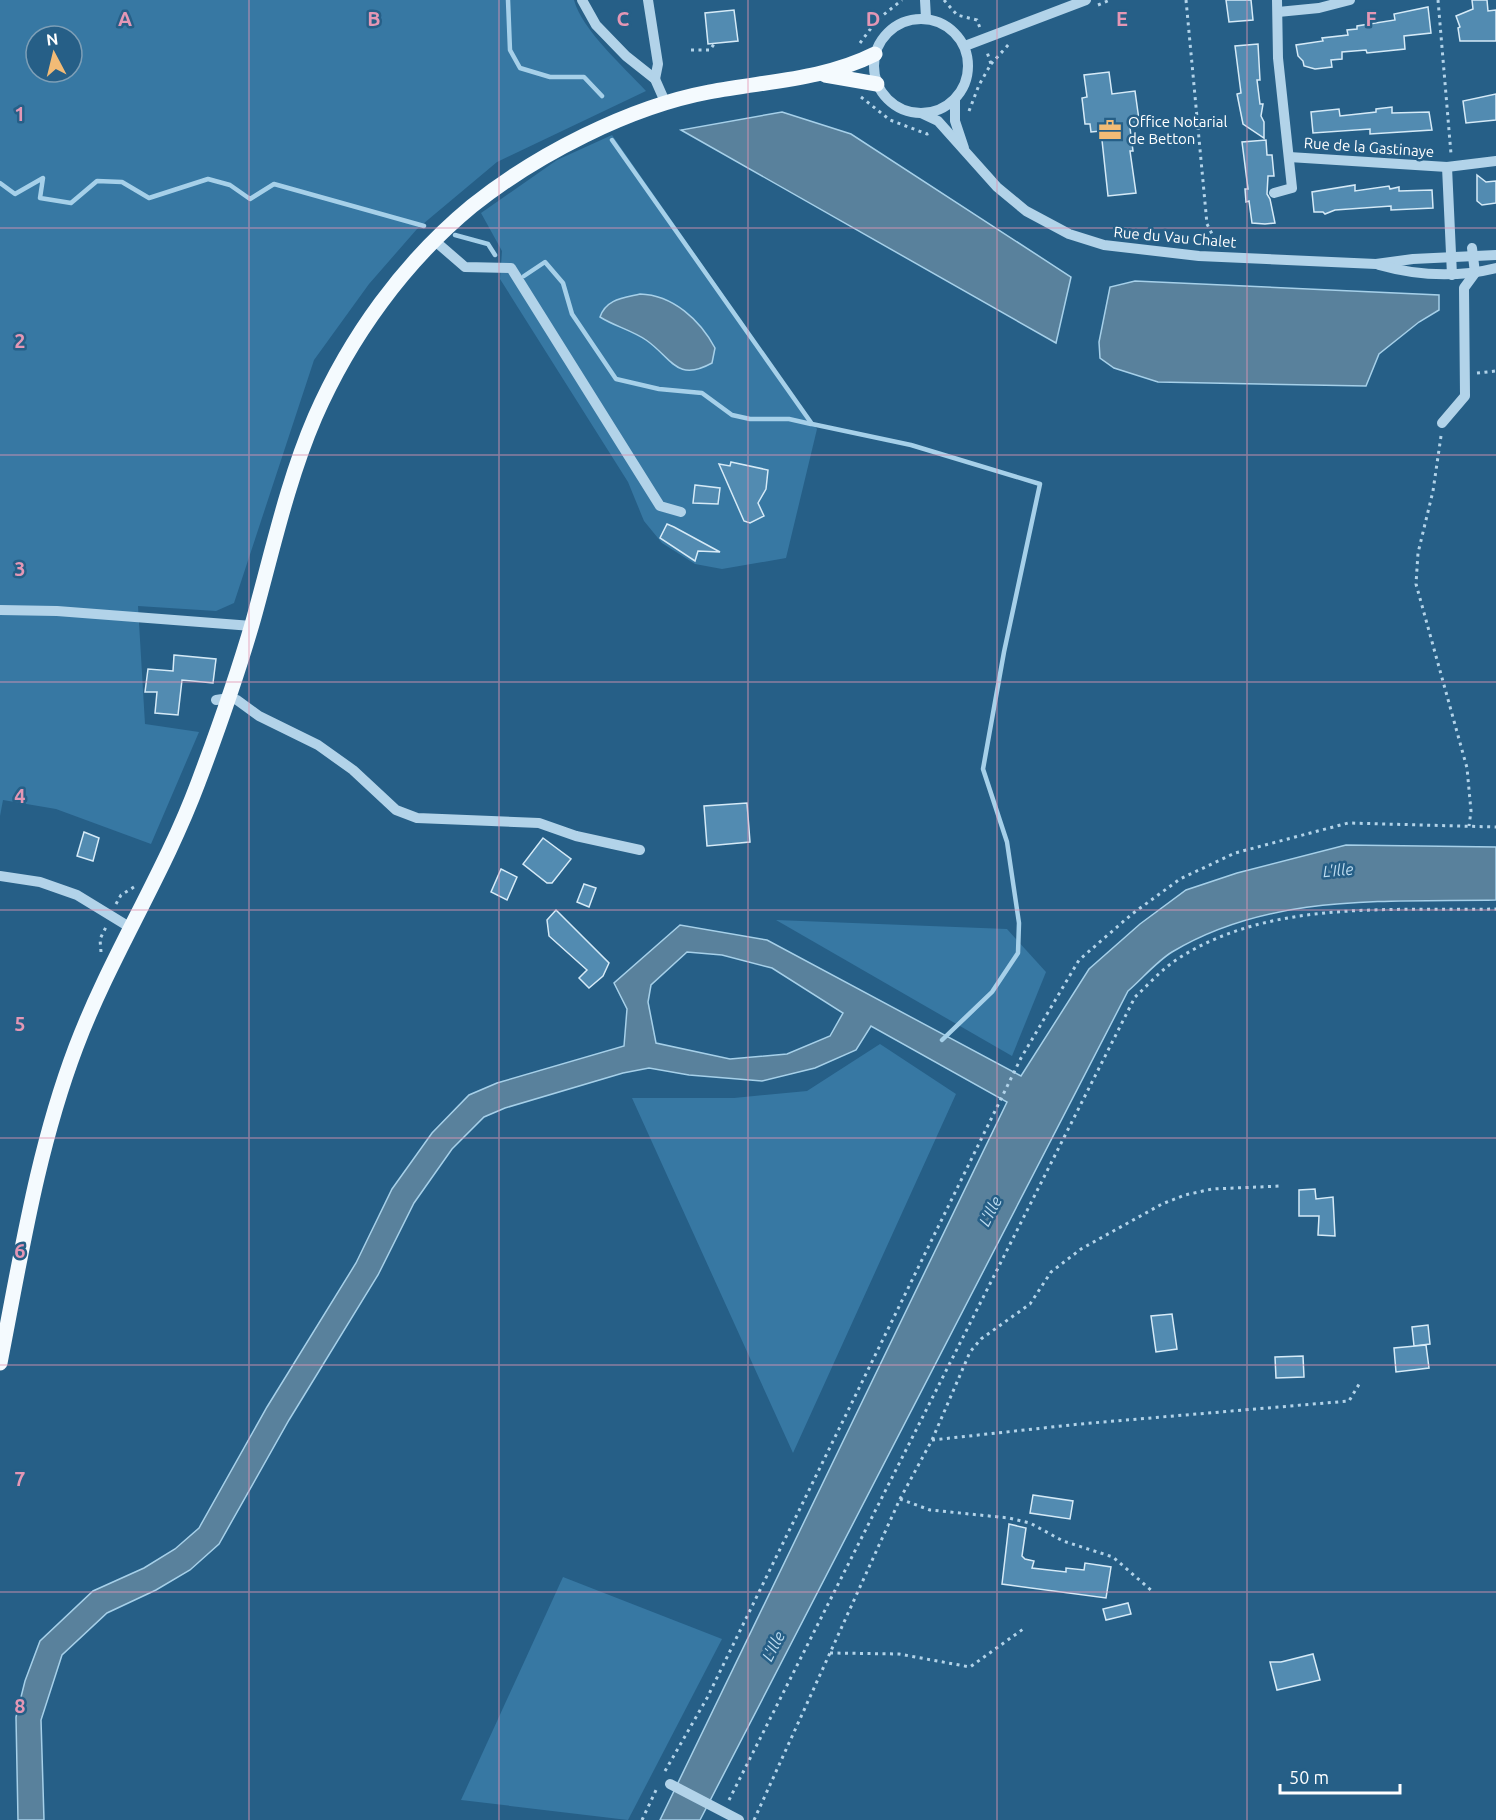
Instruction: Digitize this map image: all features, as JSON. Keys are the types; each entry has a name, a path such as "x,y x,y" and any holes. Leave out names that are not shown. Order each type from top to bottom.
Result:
{"main road":[{"path":"0,1363 4,1318 43,1149 71,1042 131,928 165,845 194,793 222,699 252,626 317,398 351,346 385,296 435,242 473,206 530,167 593,132 666,104 705,93 822,75 875,54"},
{"path":"822,75 854,78 877,84"}],"street":[{"path":"582,0 596,25 655,79 666,104"},
{"path":"648,0 658,64 655,79"},
{"path":"925,0 926,18"},
{"path":"964,46 1086,0"},
{"name":"Rue de la Gastinaye","path":"1274,193 1292,188 1278,58 1277,6 1319,8 1350,0"},
{"path":"926,18 942,23 955,32 964,46 969,64 965,83 955,99 940,109 921,113 895,105 877,84 874,69 875,54 882,38 894,27 909,20 926,18"},
{"name":"Rue du Vau Chalet","path":"955,99 955,121 966,154"},
{"name":"Rue du Vau Chalet","path":"921,113 932,117 943,127 966,154 1026,211 1069,234 1104,245 1199,256 1376,264 1413,259 1453,258 1473,252 1496,255"},
{"name":"Rue de la Gastinaye","path":"1289,157 1447,167 1496,161"},
{"name":"Rue de la Gastinaye","path":"1447,167 1452,274"},
{"path":"435,242 465,267 511,268 660,506 681,512"},
{"path":"1442,423 1465,396 1464,288 1475,273 1473,252"},
{"name":"Rue du Vau Chalet","path":"1376,264 1411,274 1475,273 1496,268"},
{"path":"0,610 57,611 252,626"},
{"path":"222,699 318,745 353,770 396,810 417,818 539,822 576,836 640,850"},
{"path":"0,876 40,882 77,895 131,928"},
{"path":"670,1784 719,1813 739,1820"}],"path":[{"path":"864,39 877,20 902,0"},
{"path":"944,0 957,15 977,20 991,64 979,85 969,114 955,121"},
{"path":"1186,0 1207,224 1218,246"},
{"path":"1438,0 1451,155 1447,167"},
{"path":"691,50 710,50 714,44"},
{"path":"854,78 859,96 890,120 927,134 943,127"},
{"path":"1465,375 1496,371"},
{"path":"1442,423 1433,491 1418,553 1416,584 1467,768 1471,811 1469,826"},
{"path":"642,1820 661,1779 707,1698 1021,1058 1079,960 1132,914 1180,879 1235,853 1348,823 1496,827"},
{"path":"111,917 118,897 138,884"},
{"path":"719,1813 1135,997 1176,961 1220,939 1273,921 1353,911 1496,909"},
{"path":"753,1820 900,1499 932,1440 970,1352 981,1339 1030,1304 1051,1272 1081,1249 1135,1218 1185,1195 1212,1189 1281,1186"},
{"path":"932,1440 1080,1424 1349,1401 1361,1380"},
{"path":"900,1499 930,1510 1009,1518 1030,1523 1063,1541 1113,1557 1152,1591"},
{"path":"830,1653 898,1654 970,1667 1026,1627"}],"shaded area":[{"path":"0,0 574,0 578,12 594,36 646,91 497,162 417,229 369,284 314,360 234,603 216,611 138,606 145,724 199,732 151,844 56,809 3,800 0,816"},
{"path":"612,135 817,429 786,558 722,569 695,564 662,543 644,521 628,482 500,279 502,251 481,213 557,160"},
{"path":"776,920 1007,929 1046,972 1012,1056"},
{"path":"880,1044 956,1094 793,1453 632,1098 734,1098 807,1091"},
{"path":"563,1577 722,1639 628,1820 461,1800"}],"water":[{"path":"782,112 851,134 1071,277 1056,343 681,130"},
{"path":"1135,281 1439,295 1439,310 1419,322 1379,354 1366,386 1158,382 1114,368 1100,358 1099,342 1110,287"},
{"path":"640,294 664,299 693,319 715,348 712,363 690,370 682,369 646,340 600,317 606,306 611,303 621,298"},
{"name":"L'Ille","path":"1346,845 1496,847 1496,900 1330,905 1289,910 1248,919 1210,933 1172,952 1128,991 700,1820 660,1820 1007,1102 871,1026 856,1050 815,1068 762,1081 689,1075 649,1068 623,1073 505,1108 484,1117 452,1149 414,1203 378,1275 289,1420 219,1544 190,1570 156,1590 107,1613 62,1655 41,1720 44,1820 18,1820 16,1717 25,1681 40,1641 93,1591 144,1568 175,1549 199,1528 267,1407 356,1263 392,1189 432,1133 469,1095 497,1083 624,1046 627,1009 614,983 680,925 767,940 1021,1076 1089,969 1140,924 1186,890 1237,873","holes":["687,952 722,955 772,968 843,1013 830,1036 787,1054 730,1059 656,1043 648,1002 651,985"]}],"building":[{"path":"1226,0 1251,0 1253,20 1229,22"},
{"path":"1472,0 1487,0 1488,11 1496,10 1496,41 1460,41 1458,28 1460,27 1456,16 1473,9"},
{"path":"1428,7 1431,33 1404,36 1405,49 1367,53 1366,50 1342,52 1342,59 1331,60 1332,67 1315,69 1304,66 1298,56 1296,45 1323,41 1322,38 1348,35 1347,30 1357,29 1357,26 1395,20 1394,14"},
{"path":"734,10 738,41 708,44 705,13"},
{"path":"1258,44 1260,80 1257,80 1260,104 1263,104 1261,116 1264,122 1264,138 1243,124 1237,94 1241,93 1235,46"},
{"name":"Office Notarial de Betton","path":"1109,72 1112,94 1135,91 1140,127 1130,128 1133,151 1130,151 1136,193 1108,196 1101,131 1091,132 1090,124 1085,124 1082,98 1087,97 1084,75"},
{"path":"1496,94 1496,120 1466,123 1463,101"},
{"path":"1392,107 1392,113 1429,112 1432,130 1370,134 1370,129 1313,133 1311,112 1339,109 1340,116 1376,112 1376,109"},
{"path":"1266,140 1267,155 1272,155 1274,176 1268,176 1267,194 1275,223 1252,223 1249,201 1246,202 1245,189 1248,189 1242,142"},
{"path":"1477,175 1486,182 1496,181 1496,203 1482,205 1477,201"},
{"path":"1355,185 1355,191 1389,186 1390,189 1399,187 1399,191 1432,190 1433,208 1391,210 1391,206 1335,210 1325,214 1314,212 1312,192"},
{"path":"731,462 768,470 766,489 758,503 764,516 750,523 744,521 719,464 730,466"},
{"path":"695,485 720,488 718,504 693,503"},
{"path":"667,524 720,552 698,551 695,561 660,538"},
{"path":"174,655 216,659 213,683 182,680 178,715 155,713 157,692 145,692 148,669 173,671"},
{"path":"747,803 750,842 707,846 704,806"},
{"path":"84,832 99,838 93,861 77,856"},
{"path":"543,838 571,859 552,883 547,883 523,864"},
{"path":"501,869 517,877 507,900 491,892"},
{"path":"584,884 596,888 589,907 577,902"},
{"path":"556,910 609,963 603,976 589,988 579,978 587,970 549,936 547,920"},
{"path":"1315,1189 1316,1199 1333,1197 1335,1236 1318,1235 1319,1216 1299,1216 1299,1190"},
{"path":"1172,1314 1177,1349 1156,1352 1151,1316"},
{"path":"1428,1325 1430,1344 1414,1346 1412,1327"},
{"path":"1426,1345 1429,1368 1396,1372 1394,1348"},
{"path":"1303,1356 1304,1377 1276,1378 1275,1357"},
{"path":"1033,1495 1073,1501 1070,1519 1030,1513"},
{"path":"1009,1524 1026,1528 1022,1556 1034,1561 1032,1568 1066,1572 1066,1568 1084,1570 1085,1563 1111,1567 1106,1598 1002,1584"},
{"path":"1128,1603 1131,1614 1106,1620 1103,1609"},
{"path":"1313,1654 1320,1680 1277,1690 1270,1662 1281,1662"}],"waterway":[{"path":"508,0 510,50 520,68 550,77 584,77 602,96"},
{"path":"612,140 812,424 911,445 1040,484 1004,652 983,769 1007,842 1019,923 1018,953 992,992 942,1040"},
{"path":"0,183 15,194 43,178 40,198 71,203 97,181 122,182 149,198 208,179 230,185 250,199 274,184 424,226"},
{"path":"455,235 488,244 495,255"},
{"path":"524,276 545,262 563,283 572,314 616,379 659,389 702,393 732,415 750,419 789,419 811,424"}],"place":[{"name":"Office Notarial de Betton","path":"1110,130"}]}
